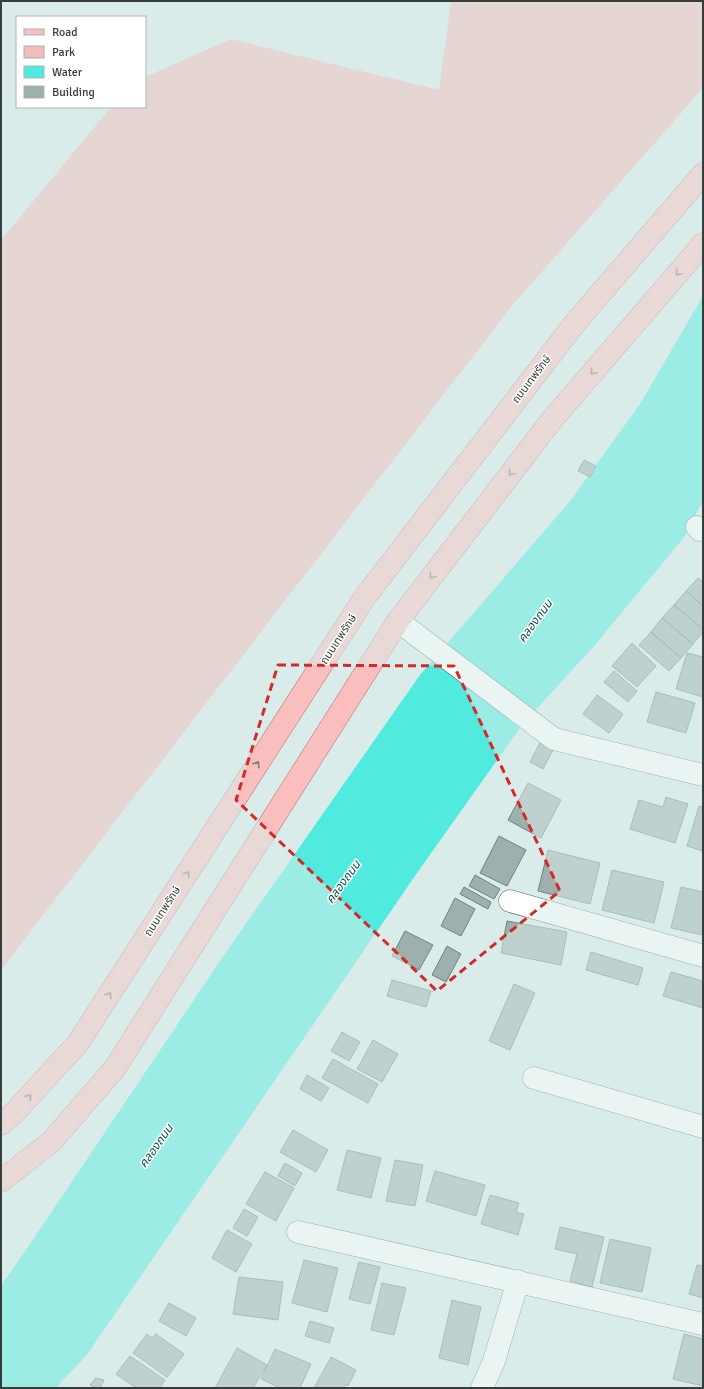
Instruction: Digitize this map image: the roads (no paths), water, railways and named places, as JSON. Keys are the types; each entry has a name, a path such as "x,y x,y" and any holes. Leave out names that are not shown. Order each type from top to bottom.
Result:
{"main road":[{"name":"ถนนเทพรักษ์","path":"1,1124 13,1114 78,1043 365,597 575,322 703,174"},
{"path":"1,1181 51,1142 115,1068 398,620 551,421 703,244"}],"street":[{"path":"398,620 554,739 703,775"},
{"path":"510,901 703,956"},
{"path":"534,1078 703,1127"},
{"path":"298,1232 703,1324"},
{"path":"482,1388 494,1362 518,1281"}],"water":[{"name":"คลองถนน","path":"703,296 703,503 685,536 594,646 522,725 417,873 86,1356 57,1388 1,1388 1,1286 224,955 420,675 571,500 640,404"}]}
